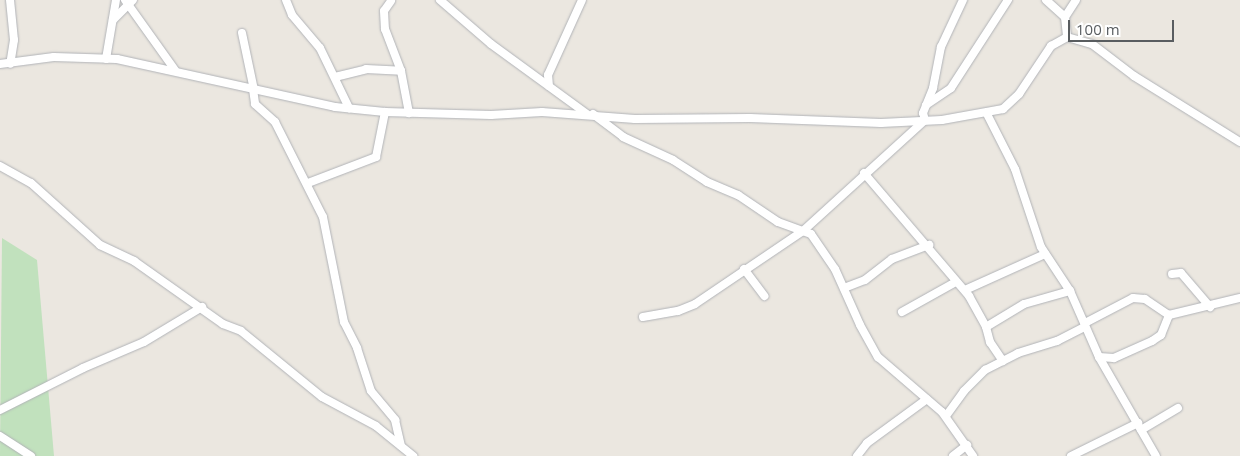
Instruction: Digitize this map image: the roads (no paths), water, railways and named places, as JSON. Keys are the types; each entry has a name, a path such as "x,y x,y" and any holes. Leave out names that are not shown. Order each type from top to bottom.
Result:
{"street":[{"path":"10,0 14,40 10,64"},
{"path":"106,59 116,0"},
{"path":"286,0 292,15 320,48 348,108"},
{"path":"440,0 491,44 623,138 673,160 707,182 738,195 778,222 811,234 826,253 878,357 946,416 973,456"},
{"path":"549,86 548,75 582,0"},
{"path":"642,317 678,311 695,304 744,269 803,231 925,120 925,106 933,88 944,38 963,0"},
{"path":"925,106 951,88 1008,0"},
{"path":"1046,0 1065,17"},
{"path":"1067,37 1065,17 1076,0"},
{"path":"391,1 384,18 401,71 410,114"},
{"path":"113,20 129,2 175,70"},
{"path":"242,33 254,90 255,104 275,122 286,149 308,183 324,222 344,322 357,348 370,391 395,420 401,445"},
{"path":"0,64 54,57 142,62 254,90 348,108 410,114 590,114 635,119 750,118 881,123 987,114 1003,109 1019,94 1051,46 1067,37 1092,44 1134,76 1240,142"},
{"path":"335,77 366,69 401,71"},
{"path":"308,183 376,158 385,112"},
{"path":"987,114 1015,169 1030,222 1045,254 1070,292 1099,357 1156,456"},
{"path":"0,166 31,183 100,245 134,261 224,324 241,331 322,397 376,426 413,456"},
{"path":"864,174 929,245 956,282 965,290 986,327 990,342 1004,361"},
{"path":"844,288 865,280 892,259 929,245"},
{"path":"965,290 1045,254"},
{"path":"744,269 764,296"},
{"path":"1172,274 1181,274 1210,306"},
{"path":"902,312 956,282"},
{"path":"986,327 1024,304 1070,292"},
{"path":"946,416 976,377 1004,361 1085,325 1133,298 1145,299 1168,315 1240,298"},
{"path":"0,410 83,368 144,342 202,307"},
{"path":"1099,357 1114,358 1152,341 1161,335 1168,315"},
{"path":"857,456 867,443 928,399"},
{"path":"1071,456 1178,408"},
{"path":"0,436 31,456"},
{"path":"953,456 967,445"}]}
